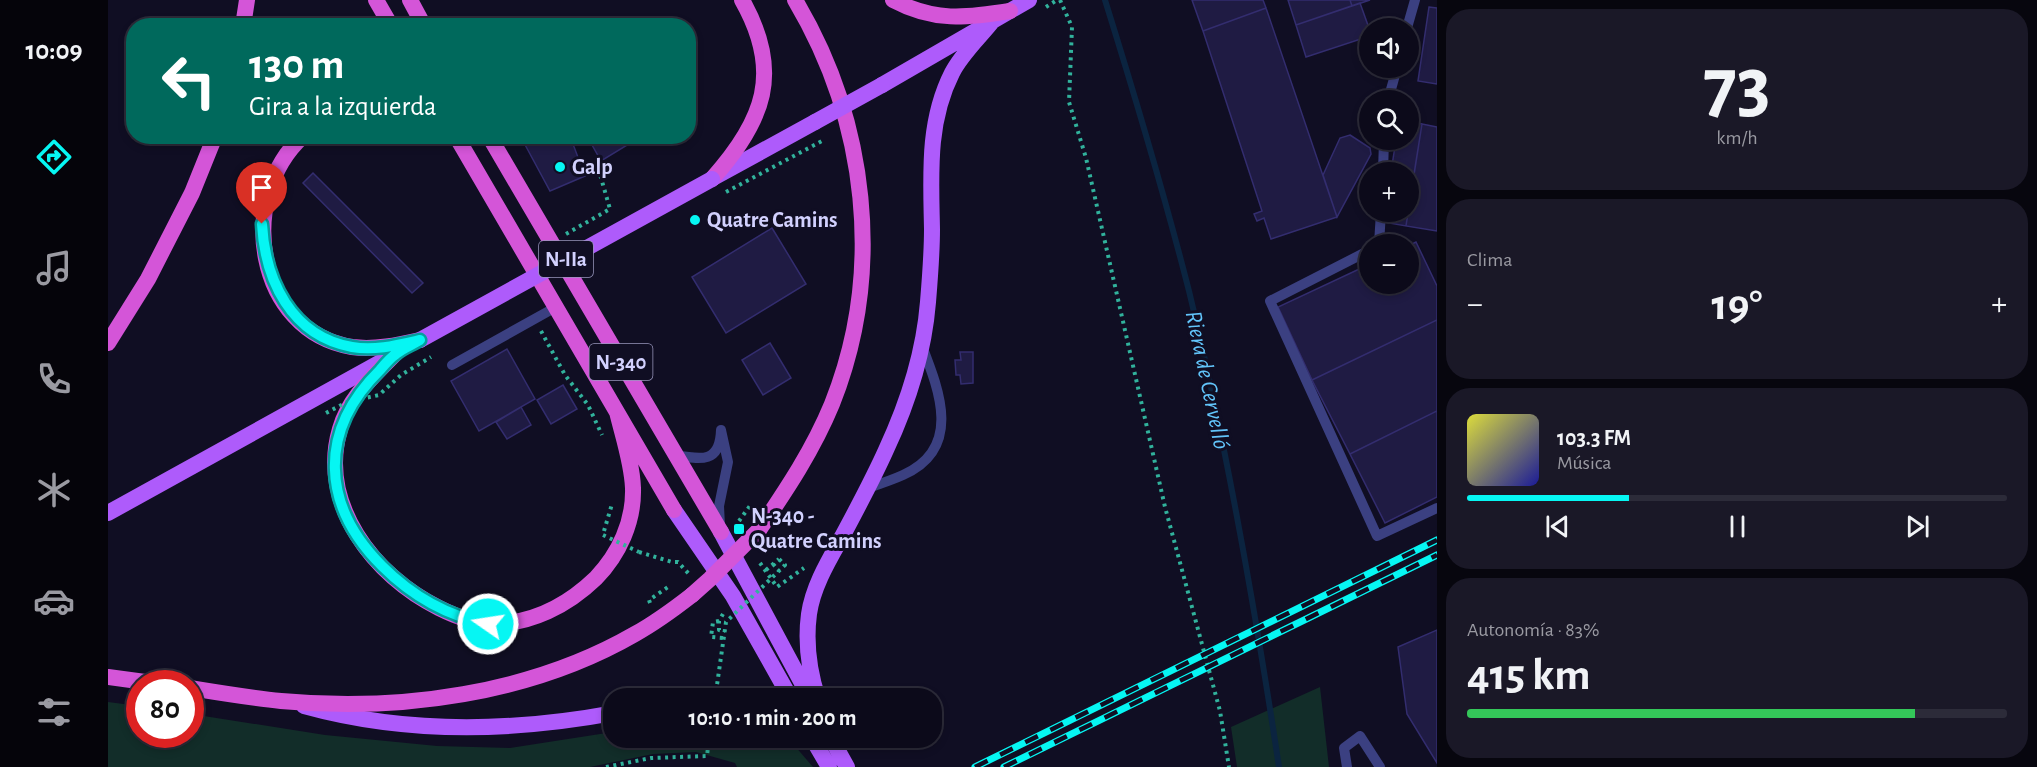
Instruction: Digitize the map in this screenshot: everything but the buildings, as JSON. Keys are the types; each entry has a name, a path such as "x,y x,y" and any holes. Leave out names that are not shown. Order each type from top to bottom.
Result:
{"highway":[{"path":"244,18 247,0"},
{"path":"376,0 386,18"},
{"path":"410,0 422,18"},
{"path":"424,0 426,18"},
{"path":"712,178 733,155 750,130 763,90 762,51 756,30 742,0"},
{"path":"204,690 282,701 363,703 444,697 524,681 564,668 636,634 692,595 759,530 793,481 815,442 832,403 848,351 861,276 863,231 861,189 847,118 827,62 795,0"},
{"path":"893,0 920,12 940,17 975,17 1010,11"},
{"path":"108,343 148,279 192,193 212,144"},
{"path":"296,144 275,174 268,191 262,224 267,266 287,306 301,321 318,333 351,346 367,348 420,340"},
{"path":"456,144 465,152"},
{"name":"N-340","path":"460,144 674,510"},
{"name":"N-340","path":"494,144 721,532"},
{"path":"396,353 366,383 347,411 340,428 336,449 337,491 356,535 373,557 394,578 428,603 467,620 488,624 509,623 531,618 552,610 572,598 604,569 625,535 631,514 633,489 617,412"},
{"path":"108,677 126,679"}],"main road":[{"path":"1010,11 1029,0"},
{"name":"N-IIa","path":"108,513 882,85 1010,11"},
{"path":"814,688 807,654 809,612 816,587 887,448 903,408 921,344 929,287 932,231 932,135 937,113 953,72 991,23"},
{"name":"N-340","path":"674,510 733,596 784,688"},
{"name":"N-340","path":"721,532 804,688"},
{"path":"282,701 332,714 377,721 483,728 545,724 603,715"},
{"path":"821,748 829,767"},
{"path":"827,748 847,767"}],"lane":[{"path":"1410,18 1415,0"},
{"path":"1359,256 1270,301 1377,536 1437,508"},
{"path":"452,365 556,307"},
{"path":"868,488 905,475 934,451 939,440 942,425 940,404 935,379 921,344"},
{"path":"675,455 696,459 711,455 720,444 721,430 728,462 719,506 721,532"},
{"path":"1347,767 1344,748 1360,736 1380,767"}],"path":[{"path":"1060,0 1072,27 1069,102 1086,158 1165,507 1220,711 1228,767"},
{"path":"570,245 565,234 610,209 597,164"},
{"path":"534,319 566,375 588,405 604,441"},
{"path":"612,503 603,535 639,552 678,562 690,575"},
{"path":"754,556 777,586 804,568 811,560"},
{"path":"717,688 726,622 785,565 780,559 766,570"},
{"path":"772,564 779,571"},
{"path":"724,638 711,637 713,622 719,621 719,630 725,631"},
{"path":"606,767 651,758 707,756 708,748"}],"green space":[{"path":"1320,687 1329,767 1237,767 1231,727"},
{"path":"108,702 126,704 126,748 204,748 204,716 325,735 437,746 510,748 603,734 603,748 797,748 813,767 737,767 735,763 696,752 653,754 590,767 108,767"}],"waterway":[{"name":"Riera de Cervelló","path":"1105,0 1159,181 1203,350 1239,528 1279,767"}],"railway":[{"path":"975,767 1437,540"},
{"path":"1004,767 1437,555"}],"place":[{"name":"Galp","path":"560,167"},
{"name":"Quatre Camins","path":"695,220"},
{"name":"N-340 - Quatre Camins","path":"739,529"}],"route":[{"path":"262,224 267,266 287,306 301,321 335,342 351,346 367,348 390,346 420,340 396,353 366,383 353,400 340,428 336,449 337,491 356,535 373,557 394,578 428,603 467,620 488,624"}]}
